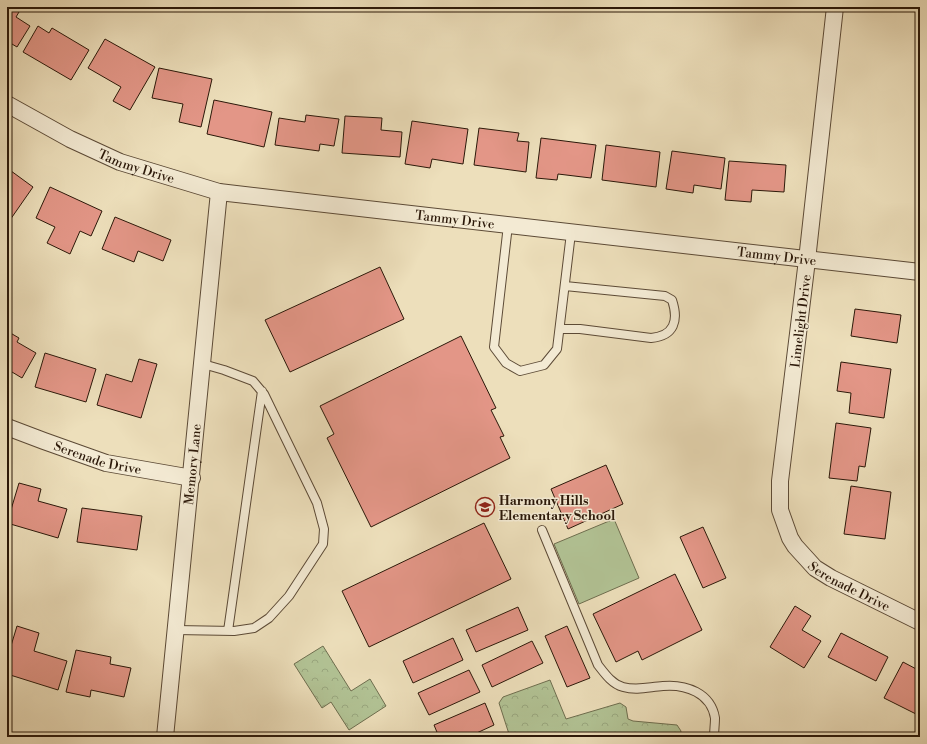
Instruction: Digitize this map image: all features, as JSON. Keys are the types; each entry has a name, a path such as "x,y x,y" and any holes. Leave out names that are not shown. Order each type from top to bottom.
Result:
{"street":[{"name":"Limelight Drive","path":"790,538 780,510 780,480 807,260 835,7"},
{"name":"Tammy Drive","path":"7,104 70,139 120,162 219,192 920,272"},
{"name":"Memory Lane","path":"165,737 192,478 219,192"},
{"name":"Serenade Drive","path":"7,427 106,462 192,478"},
{"name":"Serenade Drive","path":"790,538 795,546 815,568 831,578 920,622"}],"lane":[{"path":"508,225 494,347 506,363 520,371 544,365 557,349 571,233"},
{"path":"560,329 580,329 651,338 667,334 672,329 674,322 675,307 672,300 665,296 565,286"},
{"path":"176,630 228,631 254,628 269,618 289,596 323,544 324,529 317,503 295,455 262,391 253,381 203,364"},
{"path":"228,631 262,391"},
{"path":"542,530 598,665 608,679 622,687 639,689 664,685 690,688 707,699 714,718 714,737"}],"green space":[{"path":"614,519 639,578 579,604 554,544"},
{"path":"323,646 351,691 370,679 386,706 349,730 331,702 322,708 294,664"},
{"path":"550,680 566,719 620,703 626,707 628,719 633,721 677,725 681,731 680,737 537,737 531,733 521,737 514,737 509,734 499,703 503,697"}],"building":[{"path":"7,7 22,7 16,17 30,26 17,47 7,41"},
{"path":"38,26 49,33 52,28 89,50 71,80 23,52"},
{"path":"105,39 155,67 130,110 113,101 121,87 88,68"},
{"path":"159,68 212,79 201,127 179,122 183,104 152,98"},
{"path":"214,100 272,112 264,147 207,134"},
{"path":"306,115 339,119 334,146 320,144 319,151 275,145 279,118 305,122"},
{"path":"345,116 382,118 381,130 402,132 400,157 342,153"},
{"path":"412,121 468,129 463,164 432,159 430,168 405,164"},
{"path":"479,128 519,133 517,141 529,142 526,172 474,165"},
{"path":"541,138 596,145 591,178 558,174 557,180 536,178"},
{"path":"606,145 660,152 656,187 602,180"},
{"path":"672,151 725,158 721,189 694,185 693,193 666,189"},
{"path":"729,161 786,165 784,192 752,190 751,202 725,200"},
{"path":"7,168 33,187 10,220 7,218"},
{"path":"50,187 102,211 91,236 80,231 70,254 47,243 55,227 36,218"},
{"path":"115,217 171,240 163,261 138,251 134,262 102,249"},
{"path":"380,267 404,319 290,372 265,320"},
{"path":"855,309 901,315 897,343 851,336"},
{"path":"7,331 19,338 17,342 36,353 22,378 7,369"},
{"path":"461,336 496,408 491,410 504,436 500,437 510,458 371,527 327,438 334,434 320,406"},
{"path":"45,353 96,369 86,402 35,387"},
{"path":"139,359 157,364 141,418 97,405 106,374 132,382"},
{"path":"841,362 891,369 884,418 849,413 851,393 837,391"},
{"path":"836,423 871,428 865,467 859,466 857,481 829,478"},
{"path":"606,465 623,504 568,529 551,489"},
{"path":"19,483 41,489 38,501 67,509 58,538 7,523"},
{"path":"851,486 891,492 885,539 844,534"},
{"path":"82,508 142,516 137,550 77,542"},
{"path":"484,523 511,579 369,647 342,591"},
{"path":"703,527 726,578 703,588 680,537"},
{"path":"675,574 702,630 642,660 638,651 616,662 593,614"},
{"path":"795,606 811,616 802,630 821,641 804,668 770,647"},
{"path":"518,607 528,630 476,652 466,630"},
{"path":"17,626 39,633 34,651 67,661 58,690 7,674 7,659"},
{"path":"567,626 590,678 567,687 545,636"},
{"path":"841,633 888,657 876,681 828,657"},
{"path":"453,638 463,660 413,683 403,661"},
{"path":"532,641 543,663 492,687 482,665"},
{"path":"76,650 111,657 110,664 131,668 124,697 91,690 90,697 66,692"},
{"path":"903,662 920,671 920,716 884,698"},
{"path":"469,670 480,692 429,715 418,693"},
{"path":"485,703 494,725 468,737 439,737 434,725"}],"place":[{"name":"Harmony Hills Elementary School","path":"485,507"}]}
